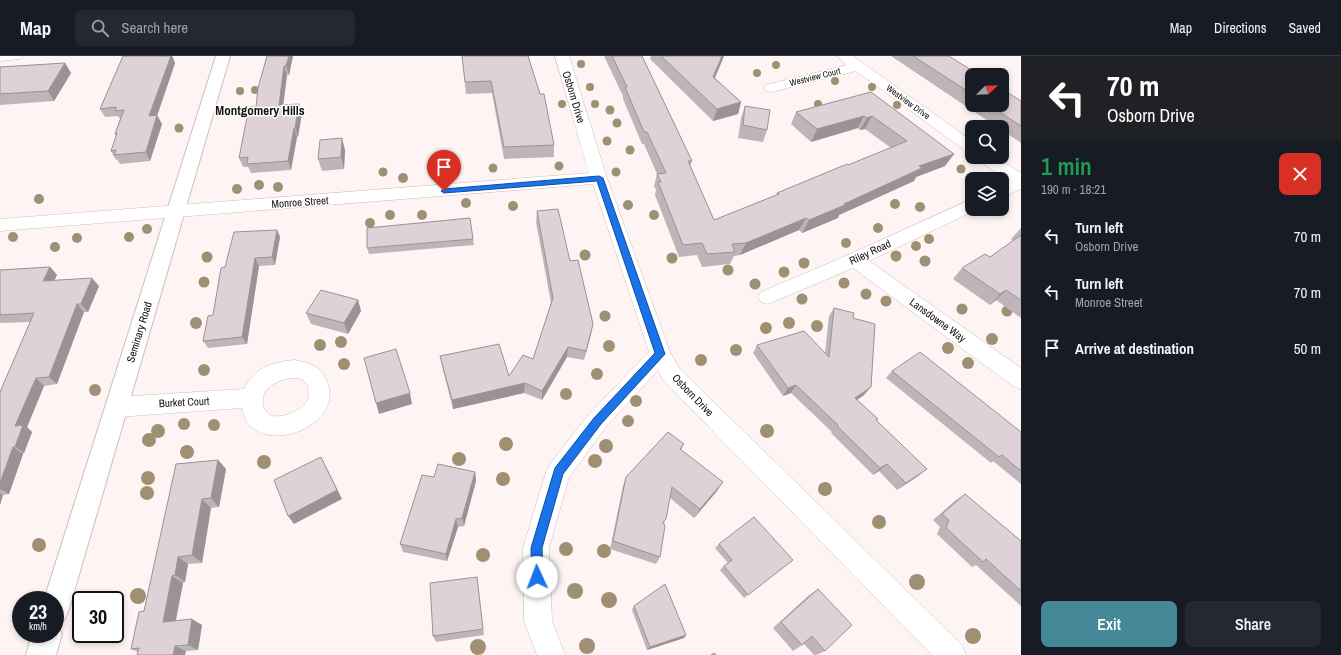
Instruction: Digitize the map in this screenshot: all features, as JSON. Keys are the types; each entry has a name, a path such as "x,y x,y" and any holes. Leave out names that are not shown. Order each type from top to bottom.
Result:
{"main road":[{"name":"Seminary Road","path":"60,591 223,56"},
{"path":"41,655 44,643"}],"street":[{"path":"0,57 15,56"},
{"name":"Osborn Drive","path":"562,56 599,178 660,354 671,374 952,655"},
{"name":"Westview Drive","path":"844,56 965,143"},
{"name":"Westview Court","path":"771,88 858,66"},
{"path":"996,164 1021,181 1009,187"},
{"name":"Monroe Street","path":"0,225 599,178"},
{"name":"Riley Road","path":"768,297 855,260 965,208"},
{"name":"Lansdowne Way","path":"855,260 1021,380"},
{"path":"551,655 538,621 536,548 558,472 597,421 660,354"},
{"name":"Burket Court","path":"117,406 251,398"}],"building":[{"path":"123,56 171,56 149,116 157,115 146,152 114,155 116,150 111,151 117,133 115,134 124,110 115,111 116,107 100,109"},
{"path":"267,56 289,56 286,66 284,66 279,105 299,104 295,128 288,161 247,164 248,157 239,158 249,107 256,107 258,88"},
{"path":"462,56 528,56 540,94 544,94 554,145 504,147 491,81 465,82"},
{"path":"612,56 642,56 692,161 688,161 714,220 779,194 777,193 847,164 848,165 907,141 872,116 867,118 864,116 817,129 796,112 871,92 954,154 919,166 922,168 844,204 845,205 809,220 806,218 746,243 732,244 735,252 707,254 702,243 683,245 658,182 661,182 657,174 666,173 647,132 644,132 625,87 627,87"},
{"path":"661,56 722,56 713,77 741,102 717,109"},
{"path":"913,56 949,56 968,68 965,68 965,89"},
{"path":"65,63 48,91 0,94 0,67"},
{"path":"1009,93 1021,101 1021,126 1000,112 1009,112"},
{"path":"745,106 770,110 767,130 743,125"},
{"path":"342,138 341,157 318,159 320,140"},
{"path":"558,209 570,261 578,260 593,324 586,351 568,347 542,391 525,383 452,400 440,356 499,344 509,376 523,355 533,359 553,298 537,211"},
{"path":"470,218 473,239 367,248 367,228"},
{"path":"277,230 272,257 255,258 242,337 203,341 208,316 213,315 221,268 225,267 234,232"},
{"path":"1021,235 1021,300 1006,290 1000,294 962,268 985,254 990,257"},
{"path":"50,267 43,281 92,278 81,304 77,304 49,377 36,378 15,426 23,425 0,483 0,392 34,313 0,315 0,270"},
{"path":"321,290 358,300 344,323 306,313"},
{"path":"834,308 854,313 853,318 875,324 871,387 855,398 927,469 906,483 887,464 880,468 796,385 788,388 757,345 804,331 829,357"},
{"path":"396,349 410,393 376,403 364,358"},
{"path":"920,352 1021,432 1021,471 1002,455 999,457 892,371"},
{"path":"668,432 684,444 680,449 723,482 700,509 672,487 666,519 663,522 665,526 660,557 613,541 626,477"},
{"path":"321,457 337,490 288,516 274,480"},
{"path":"218,460 211,498 202,499 192,555 178,557 175,575 172,576 163,622 192,619 188,645 175,646 173,655 137,655 139,648 131,649 139,612 144,611 176,464"},
{"path":"438,464 475,472 462,518 456,519 446,554 400,544 422,475 434,477"},
{"path":"965,494 1021,541 1021,591 986,559 983,562 946,528 949,520 942,514"},
{"path":"754,517 793,560 748,595 724,566 732,560 719,544"},
{"path":"477,577 483,629 433,636 430,583"},
{"path":"665,584 686,635 650,647 634,606"},
{"path":"818,589 852,625 825,651 812,636 802,645 781,622"}],"district":[{"name":"Montgomery Hills","path":"260,110"}],"route":[{"path":"444,191 599,178 660,354 597,421 558,472 536,548 537,577"}]}
